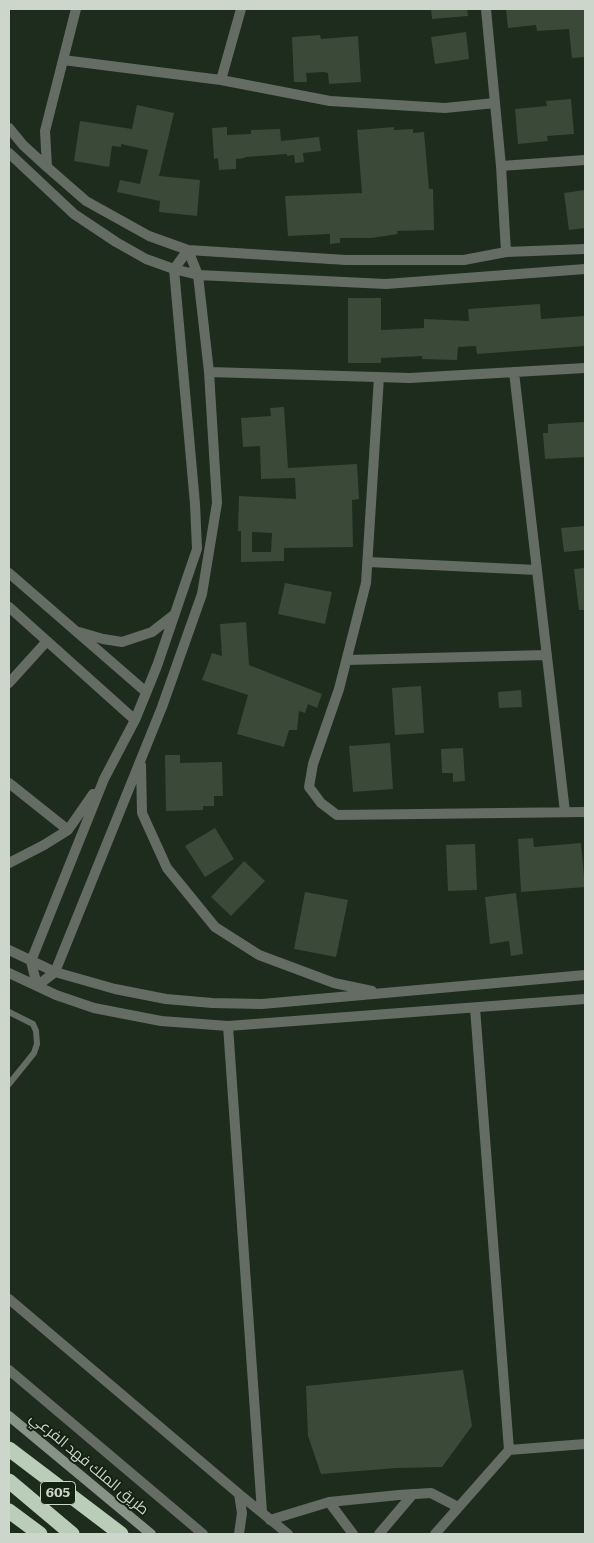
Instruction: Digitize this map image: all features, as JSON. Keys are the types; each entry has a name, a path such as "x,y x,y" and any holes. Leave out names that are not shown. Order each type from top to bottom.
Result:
{"highway":[{"name":"605","path":"9,1450 106,1534"},
{"path":"9,1450 122,1534"},
{"name":"605","path":"9,1481 72,1534"},
{"path":"9,1511 40,1534"}],"main road":[{"name":"طريق الملك فهد الفرعي","path":"9,1416 150,1534"},
{"path":"9,1515 31,1534"}],"street":[{"path":"47,167 45,131 76,9"},
{"path":"221,80 241,9"},
{"path":"486,9 506,252"},
{"path":"63,60 221,80 330,101 445,108 494,103"},
{"path":"9,128 23,145 86,201 149,236 188,250 346,260 464,260 506,252 585,249"},
{"path":"9,152 74,214 116,242 146,259 198,275 386,284 585,269"},
{"path":"500,166 585,160"},
{"path":"37,986 31,961 104,779 135,720 176,613 197,549 196,504 174,269 188,250"},
{"path":"37,986 54,972 162,707 202,594 217,503 209,372 198,275 188,250"},
{"path":"209,372 410,378 585,368"},
{"path":"514,372 565,812"},
{"path":"380,377 366,584 340,689 313,764 309,788 320,803 337,815 585,812"},
{"path":"368,562 537,570"},
{"path":"9,573 146,692"},
{"path":"9,607 135,720"},
{"path":"76,631 103,639 122,642 152,632 176,613"},
{"path":"9,682 47,642"},
{"path":"347,660 547,655"},
{"path":"141,760 142,813 167,868 215,927 259,955 334,983 383,994"},
{"path":"9,863 68,830 104,779"},
{"path":"9,783 68,830"},
{"path":"9,950 54,972 166,999 212,1003 262,1004 585,975"},
{"path":"9,973 56,995 94,1008 161,1022 228,1026 585,999"},
{"path":"475,1008 508,1450"},
{"path":"228,1026 262,1512"},
{"path":"9,1298 288,1534"},
{"path":"9,1370 203,1534"},
{"path":"435,1534 508,1450 585,1444"},
{"path":"270,1520 329,1502 413,1494 431,1493 458,1507"},
{"path":"239,1494 242,1513 240,1534"},
{"path":"379,1534 413,1494"},
{"path":"329,1502 353,1534"}],"lane":[{"path":"9,1012 33,1024 36,1031 37,1044 34,1053 9,1084"}],"building":[{"path":"431,9 467,9 468,16 432,19"},
{"path":"506,9 585,9 585,57 572,58 569,29 537,31 536,25 508,28"},
{"path":"466,32 469,59 435,64 431,37"},
{"path":"320,35 321,39 358,36 361,82 329,84 328,73 324,72 306,73 307,82 294,82 292,37"},
{"path":"571,99 574,134 547,136 548,141 518,144 515,109 547,106 546,101"},
{"path":"137,105 174,113 159,176 200,180 197,216 159,212 160,201 117,192 120,180 140,184 148,150 121,144 121,147 112,146 109,167 74,161 80,121 132,129"},
{"path":"227,127 227,135 251,134 251,130 280,129 281,141 319,137 321,151 303,153 304,162 295,163 294,155 287,156 287,154 245,157 236,159 236,169 219,170 218,158 214,159 212,128"},
{"path":"394,127 394,130 413,129 413,133 424,132 429,189 433,189 434,230 397,231 398,234 371,238 340,238 340,243 330,244 330,234 288,236 285,196 362,193 357,130"},
{"path":"585,190 585,228 569,230 564,193"},
{"path":"348,298 381,298 381,330 424,328 424,319 469,321 468,309 540,304 541,319 585,316 585,346 477,354 476,346 458,347 457,360 422,359 422,356 381,358 381,363 348,363"},
{"path":"284,407 288,468 357,464 359,499 352,500 353,547 284,548 284,561 241,562 241,531 238,531 239,496 296,499 295,478 261,479 260,446 243,447 241,418 271,416 270,408","holes":["252,532 272,533 271,552 252,552"]},
{"path":"585,422 585,457 545,459 543,433 548,433 548,424"},
{"path":"585,526 585,550 564,552 561,528"},
{"path":"585,568 585,610 579,610 574,569"},
{"path":"285,583 332,592 325,624 278,614"},
{"path":"246,622 249,665 322,694 317,708 308,704 305,713 299,711 297,730 289,730 284,747 237,734 248,695 202,680 212,653 222,656 220,624"},
{"path":"421,686 424,733 395,735 392,688"},
{"path":"521,690 522,707 499,708 498,692"},
{"path":"390,743 393,789 353,792 349,746"},
{"path":"463,748 465,781 453,782 453,773 442,773 441,749"},
{"path":"165,755 180,755 180,763 222,762 223,796 214,796 214,806 203,806 203,810 166,811"},
{"path":"215,828 234,859 205,877 185,846"},
{"path":"533,838 534,847 581,843 585,887 521,892 518,839"},
{"path":"475,844 477,890 448,891 446,845"},
{"path":"244,861 265,881 231,916 211,897"},
{"path":"305,892 348,900 336,957 294,949"},
{"path":"516,893 523,954 511,956 509,941 490,944 485,897"},
{"path":"463,1370 472,1426 442,1467 397,1468 321,1474 308,1436 306,1386"}]}
